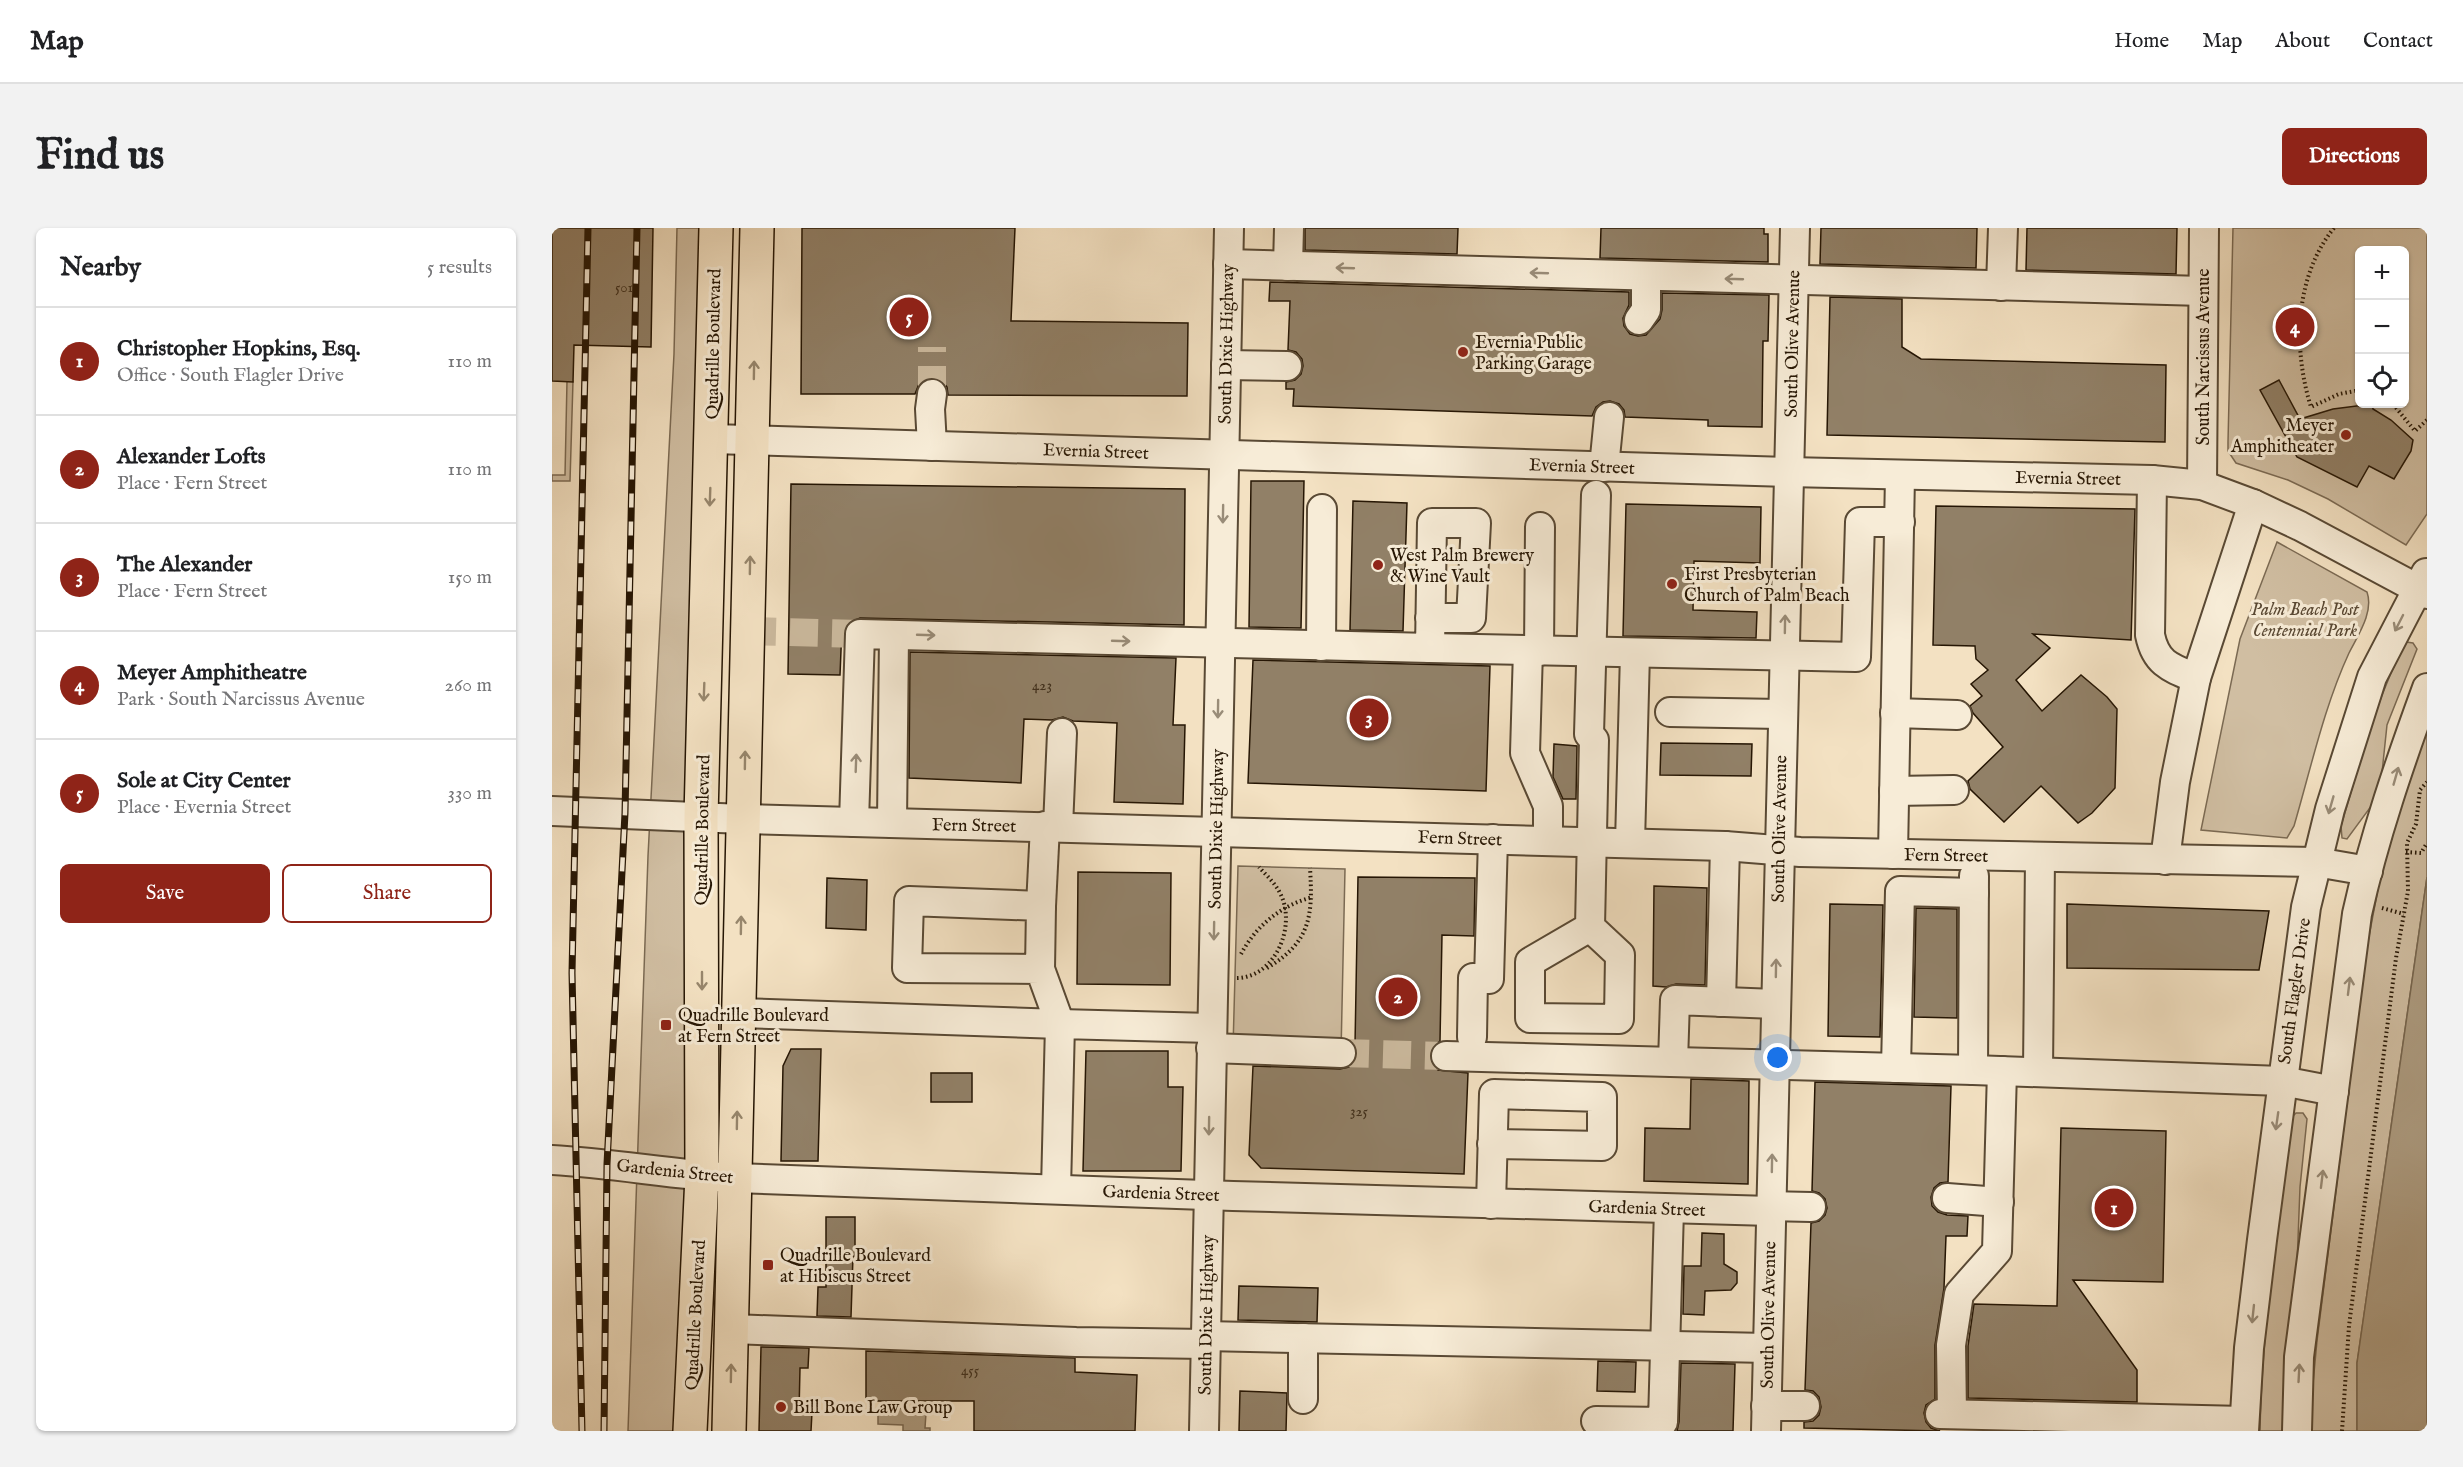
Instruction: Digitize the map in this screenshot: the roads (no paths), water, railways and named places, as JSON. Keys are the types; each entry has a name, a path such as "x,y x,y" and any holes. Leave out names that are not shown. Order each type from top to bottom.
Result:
{"main road":[{"name":"Quadrille Boulevard","path":"690,1431 702,1176 701,817 716,228"},
{"name":"Quadrille Boulevard","path":"729,1431 757,228"}],"street":[{"name":"South Dixie Highway","path":"1204,1431 1229,228"},
{"path":"1288,266 1289,228"},
{"name":"South Olive Avenue","path":"1766,1418 1795,228"},
{"path":"2001,286 2003,228"},
{"name":"South Narcissus Avenue","path":"2202,485 2204,228"},
{"path":"1228,264 2203,291"},
{"path":"1639,320 1646,310 1646,276"},
{"path":"1226,365 1287,366"},
{"path":"932,394 930,409 932,446"},
{"path":"1604,466 1609,417"},
{"name":"Evernia Street","path":"712,439 1788,472 2152,480 2202,485 2253,504 2423,585"},
{"path":"1893,854 1900,475"},
{"path":"2152,480 2150,635 2154,652 2172,668 2196,678"},
{"path":"1590,927 1590,842 1594,740 1588,734 1596,495"},
{"path":"2165,860 2175,782 2196,678 2253,504"},
{"path":"1321,646 1322,509"},
{"path":"854,822 860,634 1856,657 1860,522 1900,522"},
{"path":"1540,527 1526,753 1548,806 1548,841"},
{"name":"South Flagler Drive","path":"2244,1426 2253,1314 2306,907 2316,862 2346,756 2372,677 2423,585"},
{"path":"1430,618 1430,648"},
{"path":"892,823 894,634"},
{"path":"1630,843 1635,653"},
{"path":"2297,1431 2300,1357 2357,914 2402,756 2427,688"},
{"path":"1670,712 1782,714"},
{"path":"1895,713 1957,715"},
{"path":"1056,1190 1060,1024 1040,969 1041,906 1062,733"},
{"path":"1894,791 1954,790"},
{"name":"Fern Street","path":"552,811 743,819 1725,846 1779,851 2316,862 2368,871"},
{"path":"1472,1037 1473,978 1489,979 1493,839"},
{"path":"1721,1002 1725,846"},
{"path":"1973,1070 1974,855"},
{"path":"2038,1072 2040,857"},
{"path":"1896,1068 1900,891 1974,893"},
{"path":"1040,969 907,968 909,901 1041,906"},
{"path":"1672,1062 1675,1000 1775,1004"},
{"path":"739,1013 1060,1024 1341,1053"},
{"path":"1446,1056 2038,1072 2282,1082 2334,1091"},
{"path":"2002,1071 1997,1251 1959,1294 1951,1345 1946,1414 2244,1426"},
{"path":"1491,1204 1492,1144"},
{"name":"Gardenia Street","path":"552,1161 607,1164 735,1178 1056,1190 1670,1209 1811,1207"},
{"path":"1947,1198 1999,1202"},
{"path":"1596,1421 1663,1422 1670,1209"},
{"path":"732,1329 1076,1342 1303,1338 1767,1348"},
{"path":"1303,1338 1303,1399"},
{"path":"1766,1418 1805,1406"}],"tunnel":[{"path":"932,347 932,394"},
{"path":"748,631 860,634"},
{"path":"1341,1053 1446,1056"}],"railway":[{"path":"582,1431 572,973 588,228"},
{"path":"604,1431 607,1164 625,813 637,228"}],"place":[{"name":"Sole at City Center","path":"909,317"},
{"name":"Meyer Amphitheatre","path":"2295,327"},
{"name":"Evernia Public Parking Garage","path":"1463,352"},
{"name":"Meyer Amphitheater","path":"2346,435"},
{"name":"West Palm Brewery & Wine Vault","path":"1378,565"},
{"name":"First Presbyterian Church of Palm Beach","path":"1672,584"},
{"name":"The Alexander","path":"1369,718"},
{"name":"Alexander Lofts","path":"1398,997"},
{"name":"Quadrille Boulevard at Fern Street","path":"666,1025"},
{"name":"Christopher Hopkins, Esq.","path":"2114,1208"},
{"name":"Quadrille Boulevard at Hibiscus Street","path":"768,1265"},
{"name":"Bill Bone Law Group","path":"781,1407"}],"park label":[{"name":"Palm Beach Post Centennial Park","path":"2305,619"}]}
